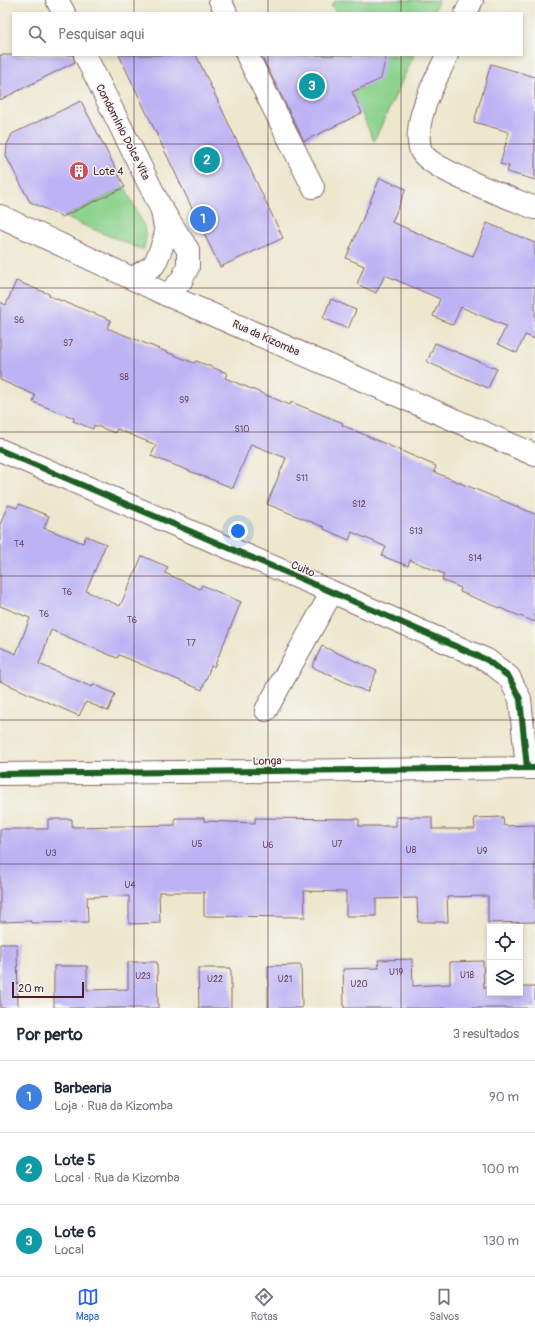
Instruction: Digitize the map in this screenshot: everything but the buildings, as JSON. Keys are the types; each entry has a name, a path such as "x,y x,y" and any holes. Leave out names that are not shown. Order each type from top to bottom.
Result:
{"street":[{"path":"57,0 63,12"},
{"path":"220,0 226,12"},
{"path":"466,12 472,0"},
{"name":"Condomínio Dolce Vita","path":"85,56 161,208 188,250 188,267 181,281 167,294"},
{"path":"248,56 313,187"},
{"path":"447,56 421,116 418,134 421,151 436,165 465,180 535,208"},
{"name":"Condomínio Dolce Vita","path":"133,278 154,265 161,249 166,233 161,208"},
{"name":"Rua da Kizomba","path":"0,216 167,294 535,455"},
{"name":"Cuito","path":"0,450 332,592 486,660 509,677 520,699 531,768"},
{"path":"266,710 332,592"},
{"name":"Longa","path":"0,774 531,768"}],"green space":[{"path":"339,0 439,0 433,12 335,12 331,4"},
{"path":"357,56 414,56 374,141 352,92 371,84"},
{"path":"125,187 144,226 146,239 143,250 64,217"}],"cycle path":[{"path":"0,450 487,660 509,677 520,699 527,768"},
{"path":"0,774 535,768"}],"place":[{"name":"Lote 6","path":"312,86"},
{"name":"Lote 5","path":"207,160"},
{"name":"Lote 4","path":"79,171"},
{"name":"Barbearia","path":"203,219"}]}
